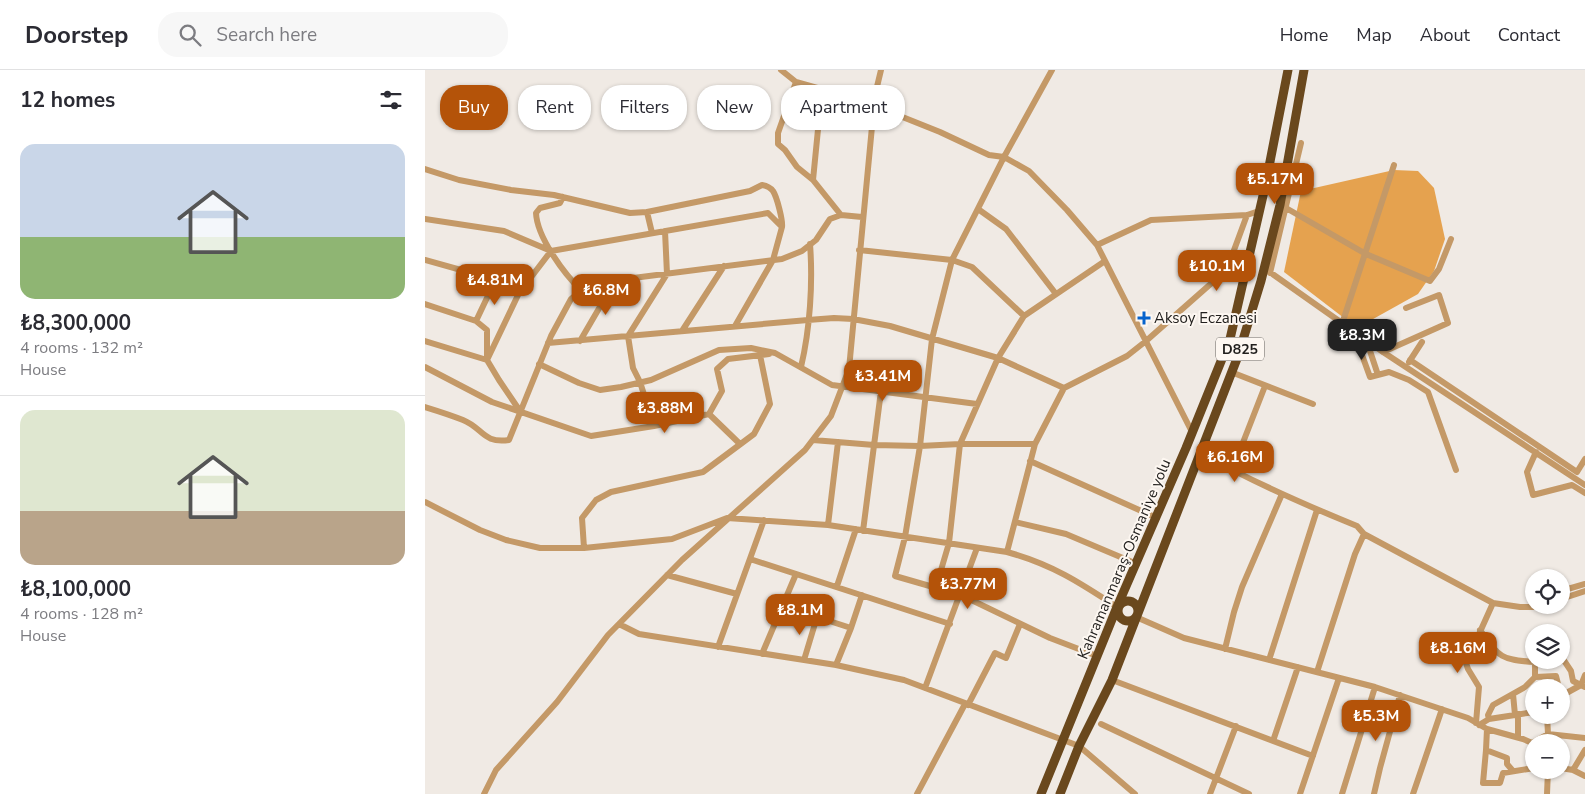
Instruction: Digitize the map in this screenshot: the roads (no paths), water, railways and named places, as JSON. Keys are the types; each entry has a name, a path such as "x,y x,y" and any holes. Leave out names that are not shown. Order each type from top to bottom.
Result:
{"highway":[{"name":"Kahramanmaraş-Osmaniye yolu","path":"1041,794 1230,339 1271,161 1288,70"},
{"name":"Kahramanmaraş-Osmaniye yolu","path":"1060,794 1079,746 1112,680 1199,452 1238,356 1267,270 1304,70"},
{"path":"1126,600 1133,602 1137,607 1137,615 1131,620 1121,619 1118,613 1118,605 1126,600"}],"street":[{"path":"781,70 796,82 807,85"},
{"path":"877,85 881,70"},
{"path":"1052,70 1004,157 952,260 932,339 920,446 905,537 895,576 961,595 1050,638 1097,656"},
{"path":"796,82 778,132 778,144 785,150 797,167 813,180 841,215"},
{"path":"905,118 989,155 1004,157 1029,171 1067,210 1097,245 1192,432"},
{"path":"813,180 818,130"},
{"path":"484,794 496,770 557,702 608,635 727,518 805,450 831,416 849,369 871,130"},
{"path":"1301,143 1286,208 1267,270 1405,367 1585,485"},
{"path":"1342,324 1394,165"},
{"path":"425,170 459,180 563,197 630,213 647,212 749,191 762,185 769,187 774,192 782,217 782,227 773,260 735,326"},
{"path":"563,197 560,203 540,208 536,213 537,223 551,251 569,279 582,290"},
{"path":"1286,208 1366,254 1430,281 1439,269 1451,239"},
{"path":"978,209 1006,229 1056,294"},
{"path":"1097,245 1151,220 1247,215 1259,211"},
{"path":"647,212 652,233"},
{"path":"425,219 504,231 551,251 768,213 782,227"},
{"path":"425,407 466,420 485,435 498,442 509,440 548,343 571,299 582,290 602,282 782,259 802,251 816,240 830,219 841,215 862,217"},
{"path":"1007,552 1035,444 1065,388 1127,356 1223,273 1230,261 1247,215"},
{"path":"653,426 640,382 633,368 628,336 667,274 665,231"},
{"path":"801,367 808,320 810,244"},
{"path":"859,250 952,260 972,267 1023,316"},
{"path":"487,360 519,293 551,251"},
{"path":"425,260 486,277 519,293"},
{"path":"935,587 949,543 960,444 998,358 1023,316 1105,261"},
{"path":"682,331 724,266"},
{"path":"476,321 495,281"},
{"path":"579,340 615,281"},
{"path":"1383,352 1448,323 1439,295 1406,308"},
{"path":"425,304 476,321 487,330 487,360 520,411"},
{"path":"548,343 808,320 853,319 890,326 998,358 1065,388"},
{"path":"1355,332 1370,377 1389,372 1409,380 1428,392 1456,470"},
{"path":"425,341 487,360"},
{"path":"1367,341 1378,375"},
{"path":"1405,367 1422,342"},
{"path":"539,364 579,384 600,390 651,380 719,350 751,348 775,353 832,385 977,404"},
{"path":"709,414 721,391 717,369 728,359 775,353"},
{"path":"584,548 583,518 596,500 611,492 703,472 754,434 770,404 760,355"},
{"path":"1410,360 1577,472 1585,459"},
{"path":"425,367 492,402 591,436 653,426 709,414"},
{"path":"1231,372 1313,404"},
{"path":"1235,463 1265,386"},
{"path":"837,586 859,530 874,445 881,391"},
{"path":"709,414 741,444"},
{"path":"813,440 874,445 920,446 1035,444"},
{"path":"829,525 838,442"},
{"path":"1199,452 1282,494 1357,526 1363,534 1493,603 1525,607"},
{"path":"1536,452 1527,472 1533,495 1572,485 1585,492"},
{"path":"1030,461 1157,518"},
{"path":"1225,649 1233,612 1242,587 1282,494"},
{"path":"425,502 479,530 507,540 540,548 584,548 672,539 727,518 829,525 1007,552 1034,559 1062,572 1118,605"},
{"path":"1269,660 1317,510"},
{"path":"717,647 764,520"},
{"path":"1015,522 1066,534 1137,564"},
{"path":"1317,672 1363,534"},
{"path":"925,688 977,548"},
{"path":"750,560 837,586 950,624"},
{"path":"762,654 796,574"},
{"path":"667,575 737,594"},
{"path":"1570,588 1585,584"},
{"path":"1570,596 1585,592"},
{"path":"836,665 851,628 861,595"},
{"path":"1477,724 1479,687 1466,663 1493,603"},
{"path":"783,606 851,628"},
{"path":"1137,615 1184,638 1375,687 1468,718 1487,729 1518,737 1525,741"},
{"path":"804,660 817,617"},
{"path":"619,624 639,634 836,665 904,680 1079,746 1135,794"},
{"path":"917,794 995,653 1006,658 1020,624"},
{"path":"1480,630 1495,652 1501,657 1513,661 1535,662 1535,677"},
{"path":"1273,741 1298,667"},
{"path":"1570,669 1573,681 1583,686"},
{"path":"1583,686 1585,675"},
{"path":"1489,719 1488,715 1493,705 1525,687 1535,677 1556,676 1557,679"},
{"path":"1300,794 1339,678"},
{"path":"1112,680 1313,756"},
{"path":"1570,692 1583,686"},
{"path":"1342,794 1375,687"},
{"path":"1513,694 1518,737"},
{"path":"1374,794 1400,695"},
{"path":"1413,794 1442,709"},
{"path":"1477,724 1489,719 1525,713"},
{"path":"1101,724 1249,794"},
{"path":"1547,724 1548,734"},
{"path":"1210,794 1236,726"},
{"path":"1487,729 1483,782 1500,783 1503,773 1525,769"},
{"path":"1570,736 1585,738"},
{"path":"1486,750 1507,758 1507,764 1513,771"},
{"path":"1573,770 1585,750"},
{"path":"1570,770 1585,776"},
{"path":"1547,779 1547,794"}],"place":[{"name":"Aksoy Eczanesi","path":"1144,318"}]}
